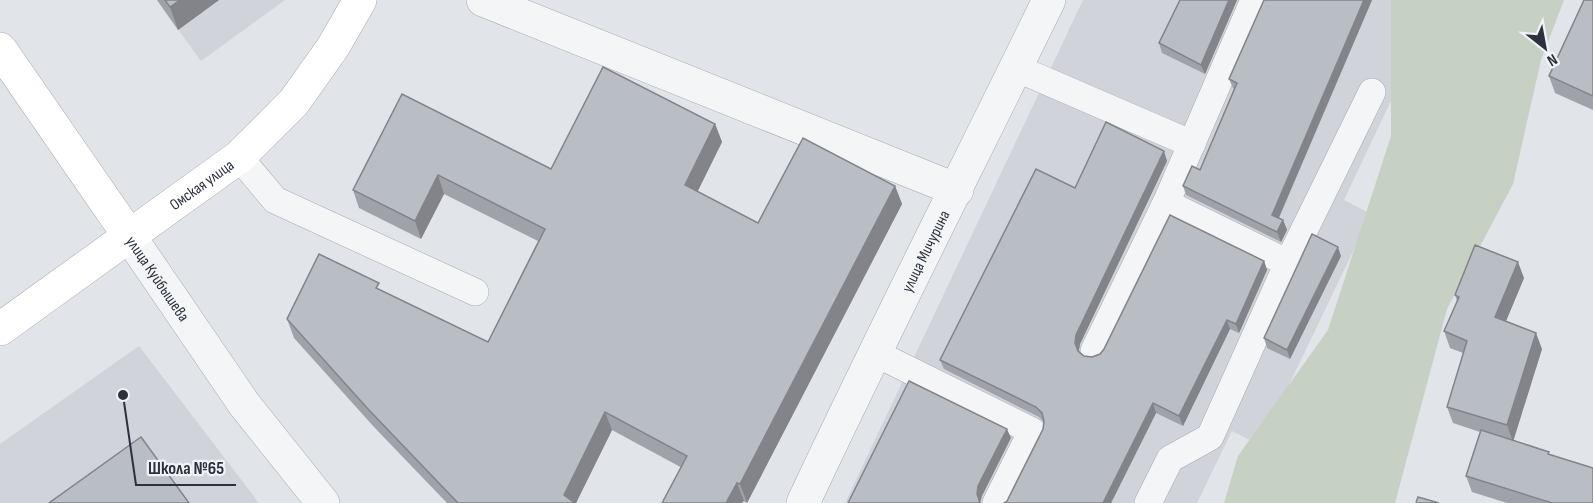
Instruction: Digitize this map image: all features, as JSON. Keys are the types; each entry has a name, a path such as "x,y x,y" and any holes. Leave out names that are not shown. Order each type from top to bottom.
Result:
{"main road":[{"name":"Омская улица","path":"0,328 130,237 239,156 294,102 333,47 360,0"},
{"name":"улица Куйбышева","path":"0,49 130,237"}],"street":[{"path":"483,0 957,190"},
{"name":"улица Мичурина","path":"803,503 873,352 957,190 1049,0"},
{"name":"улица Куйбышева","path":"130,237 244,404 322,503"}],"lane":[{"path":"1094,351 1166,203 1254,0"},
{"path":"1016,68 1192,144"},
{"path":"1148,503 1170,459 1210,437 1288,263 1372,92"},
{"path":"239,156 275,200 474,292"},
{"path":"1166,203 1288,263"},
{"path":"873,352 1032,431 996,503"}],"shaded area":[{"path":"157,0 285,0 201,61"},
{"path":"1083,0 1393,0 1415,50 1344,200 1371,214 1260,445 1232,431 1197,503 845,503"},
{"path":"139,346 259,503 0,503 0,444"}],"green space":[{"path":"1391,0 1564,0 1541,60 1513,184 1447,309 1395,503 1224,503 1238,456 1328,330 1391,136"}],"building":[{"path":"165,0 180,0 170,7"},
{"path":"1180,0 1229,0 1201,65 1159,43"},
{"path":"1264,0 1364,0 1272,215 1283,220 1277,232 1183,186 1192,166 1200,170 1237,83 1229,79"},
{"path":"1584,0 1593,0 1593,96 1549,76"},
{"path":"603,67 715,124 685,185 758,223 803,138 895,186 740,484 737,483 726,503 662,503 687,456 605,412 564,495 575,503 458,503 368,409 287,319 319,254 379,283 376,288 488,342 545,229 438,175 415,221 353,190 402,94 551,169"},
{"path":"1106,122 1164,151 1076,335 1075,343 1078,351 1084,356 1092,357 1100,354 1104,349 1170,215 1264,261 1236,324 1227,320 1179,416 1153,403 1103,503 1004,503 1043,429 1042,413 1036,407 940,360 1036,169 1075,188"},
{"path":"1312,234 1338,247 1287,350 1264,338"},
{"path":"1475,245 1518,262 1495,317 1536,333 1507,425 1447,407 1467,341 1444,331 1459,297 1455,295"},
{"path":"909,381 1007,429 978,486 977,494 980,503 848,503"},
{"path":"1481,430 1593,468 1593,503 1552,503 1466,476"},
{"path":"141,437 189,503 49,503"},
{"path":"1418,497 1439,503 1416,503"}],"place":[{"name":"Школа №65","path":"123,395"}]}
